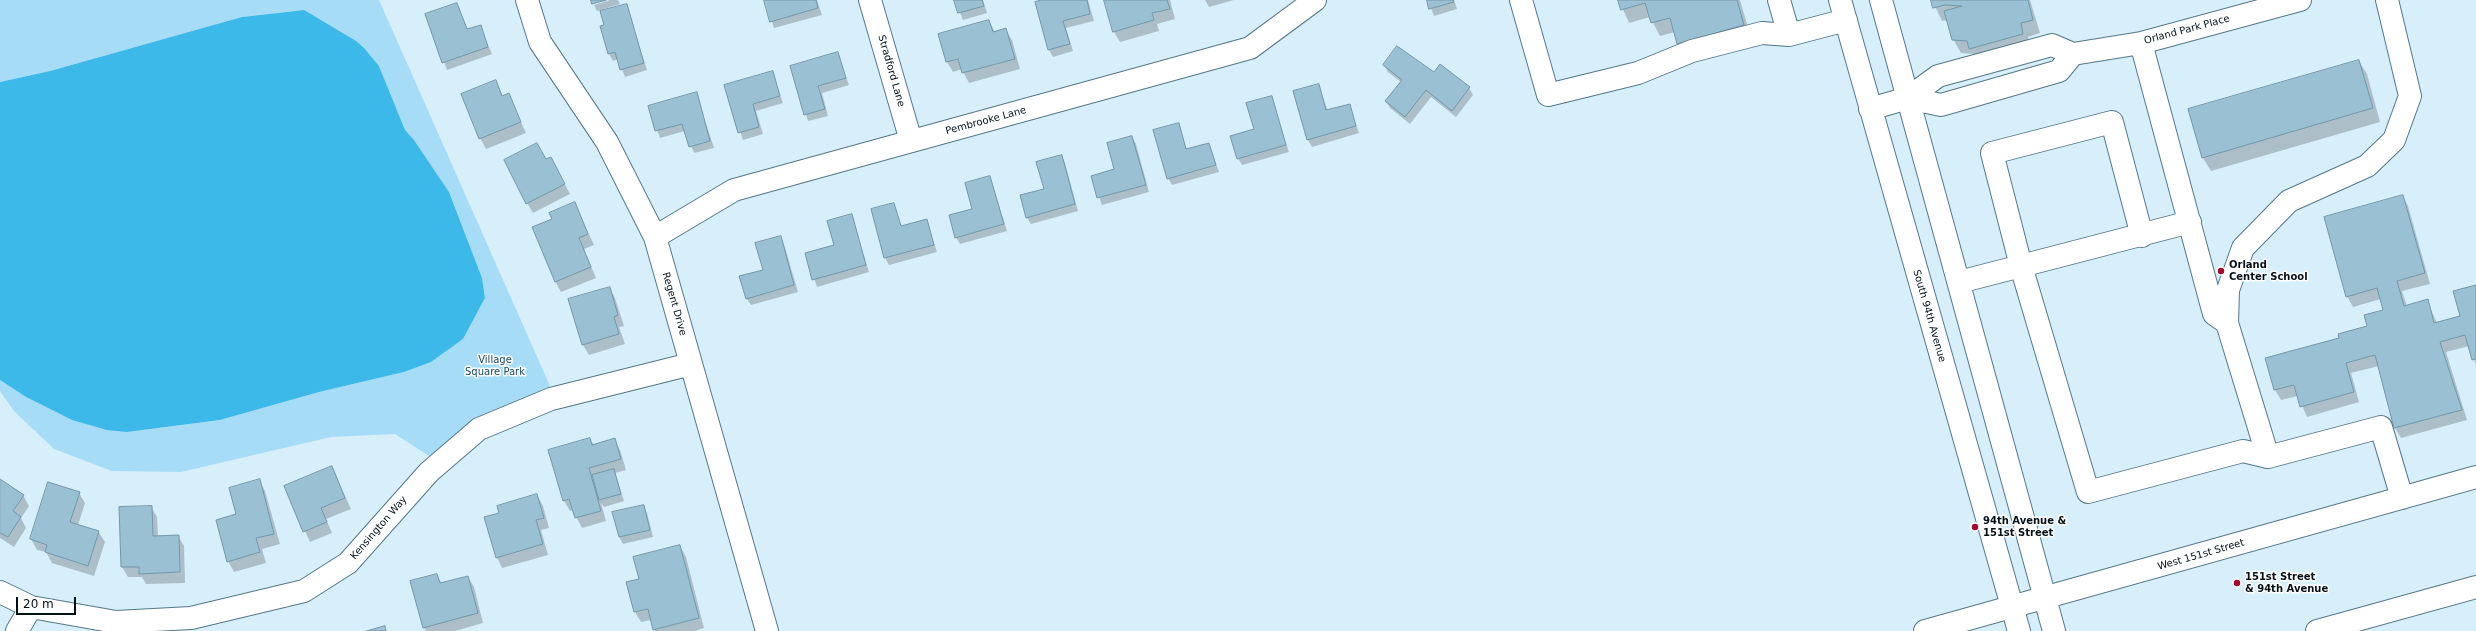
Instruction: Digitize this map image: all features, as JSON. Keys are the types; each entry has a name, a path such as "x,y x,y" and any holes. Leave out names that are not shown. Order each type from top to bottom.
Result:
{"street":[{"name":"Regent Drive","path":"527,0 540,42 607,142 655,237 767,631"},
{"name":"Stradford Lane","path":"870,0 911,141"},
{"path":"1521,0 1548,95 1638,73 1692,51 1762,33 1789,35 1843,10"},
{"path":"1779,0 1789,35"},
{"path":"1881,0 2054,631"},
{"name":"Orland Park Place","path":"2073,54 2141,43 2300,0"},
{"path":"2268,457 2227,323 2228,290 2243,248 2289,201 2367,166 2394,140 2410,96 2387,0"},
{"name":"Pembrooke Lane","path":"655,237 734,190 1250,48 1315,1"},
{"name":"South 94th Avenue","path":"1843,10 2019,631"},
{"path":"2141,43 2214,314 2227,323"},
{"path":"1870,109 1908,98 1938,76 1984,63 2052,45 2073,54 2059,71 1941,105 1908,98"},
{"path":"2142,236 2112,122 1992,153 2021,266 2088,492 2243,451 2268,457 2381,427 2402,498"},
{"path":"1959,282 2142,236 2190,222"},
{"name":"Kensington Way","path":"0,592 31,607 116,622 191,618 304,591 348,564 429,472 479,429 551,399 691,364"},
{"name":"West 151st Street","path":"1926,631 2476,477"},
{"path":"2317,631 2476,587"},
{"path":"17,631 31,607"}],"green space":[{"name":"Village Square Park","path":"0,0 379,0 550,386 518,401 488,418 443,445 429,456 395,434 331,437 181,472 112,471 54,449 14,411 0,391 0,380 26,397 72,420 127,432 220,420 319,392 404,372 431,362 463,339 485,298 482,278 449,192 414,140 405,130 379,66 365,49 303,10 242,17 50,71 0,82"}],"water":[{"path":"304,10 356,41 365,49 379,66 405,130 414,140 449,192 482,278 485,298 463,339 431,362 404,372 319,392 220,420 127,432 107,430 72,420 26,397 0,380 0,82 50,71 242,17"}],"building":[{"path":"591,0 606,0 592,4"},
{"path":"764,0 816,0 818,8 770,22"},
{"path":"954,0 982,0 984,6 958,13"},
{"path":"1042,0 1087,0 1090,14 1063,21 1070,44 1048,50 1035,2"},
{"path":"1104,0 1167,0 1170,9 1152,13 1154,20 1113,32"},
{"path":"1427,0 1453,0 1454,2 1429,9"},
{"path":"1618,0 1737,0 1744,25 1677,44 1670,18 1651,23 1645,3 1621,10"},
{"path":"1931,0 2028,0 2033,20 2021,23 2023,34 1969,49 1967,41 1952,40 1944,11 1962,6 1945,5 1933,8"},
{"path":"457,3 467,29 481,25 488,47 442,63 425,14"},
{"path":"627,4 644,63 620,70 615,52 608,54 600,26 604,25 600,11"},
{"path":"989,20 993,32 1006,28 1015,59 962,73 958,59 946,62 938,34"},
{"path":"1397,46 1434,72 1440,64 1470,87 1452,111 1426,90 1405,117 1385,101 1402,80 1383,65"},
{"path":"838,52 846,78 818,86 825,109 804,115 790,66"},
{"path":"2359,60 2373,108 2202,158 2188,109"},
{"path":"773,71 780,96 753,104 759,127 738,133 724,85"},
{"path":"496,80 502,96 509,93 521,122 479,139 461,94"},
{"path":"1319,84 1326,110 1350,104 1356,126 1307,140 1293,91"},
{"path":"697,92 710,141 689,147 682,124 655,131 648,106"},
{"path":"1272,96 1286,145 1237,159 1230,136 1254,129 1246,103"},
{"path":"1179,123 1186,149 1209,143 1216,165 1167,179 1153,130"},
{"path":"1132,136 1146,185 1097,198 1091,176 1114,169 1107,143"},
{"path":"537,143 546,159 551,157 565,184 526,204 504,160"},
{"path":"1062,155 1075,204 1026,218 1020,195 1044,189 1036,162"},
{"path":"990,176 1004,224 955,238 949,215 972,209 965,183"},
{"path":"2403,195 2425,273 2397,281 2404,306 2428,299 2434,323 2460,316 2453,291 2476,285 2476,359 2472,360 2465,335 2440,342 2462,410 2394,428 2375,355 2346,363 2354,392 2300,407 2294,385 2274,390 2265,358 2339,338 2338,334 2367,326 2364,315 2383,310 2377,288 2346,297 2324,217"},
{"path":"575,202 588,234 579,238 591,267 555,282 532,227 552,219 549,213"},
{"path":"894,203 901,226 927,219 934,245 884,258 871,209"},
{"path":"852,214 866,265 812,280 805,253 834,245 827,221"},
{"path":"781,236 794,285 746,299 739,276 763,270 755,243"},
{"path":"610,287 618,315 614,317 619,334 582,345 568,299"},
{"path":"590,438 592,445 615,438 621,459 589,468 601,511 575,518 569,499 563,501 548,450"},
{"path":"332,466 345,498 321,508 327,522 303,532 284,486"},
{"path":"614,469 621,494 599,500 592,475"},
{"path":"0,479 24,495 13,511 21,517 8,537 0,533"},
{"path":"260,479 274,534 256,538 260,552 227,562 216,520 236,514 229,488"},
{"path":"48,482 80,492 70,522 99,531 88,566 45,552 47,545 30,539"},
{"path":"537,494 544,518 536,520 543,544 496,558 484,517 499,513 497,506"},
{"path":"644,505 650,530 619,537 612,512"},
{"path":"152,506 153,536 179,535 180,572 139,574 139,567 121,567 119,507"},
{"path":"680,545 699,618 653,630 648,609 634,612 626,582 639,579 633,557"},
{"path":"437,574 440,583 468,576 478,613 423,628 410,581"},
{"path":"385,626 386,631 367,631"}],"place":[{"name":"Orland Center School","path":"2221,271"},
{"name":"94th Avenue & 151st Street","path":"1975,527"},
{"name":"151st Street & 94th Avenue","path":"2237,583"}]}
